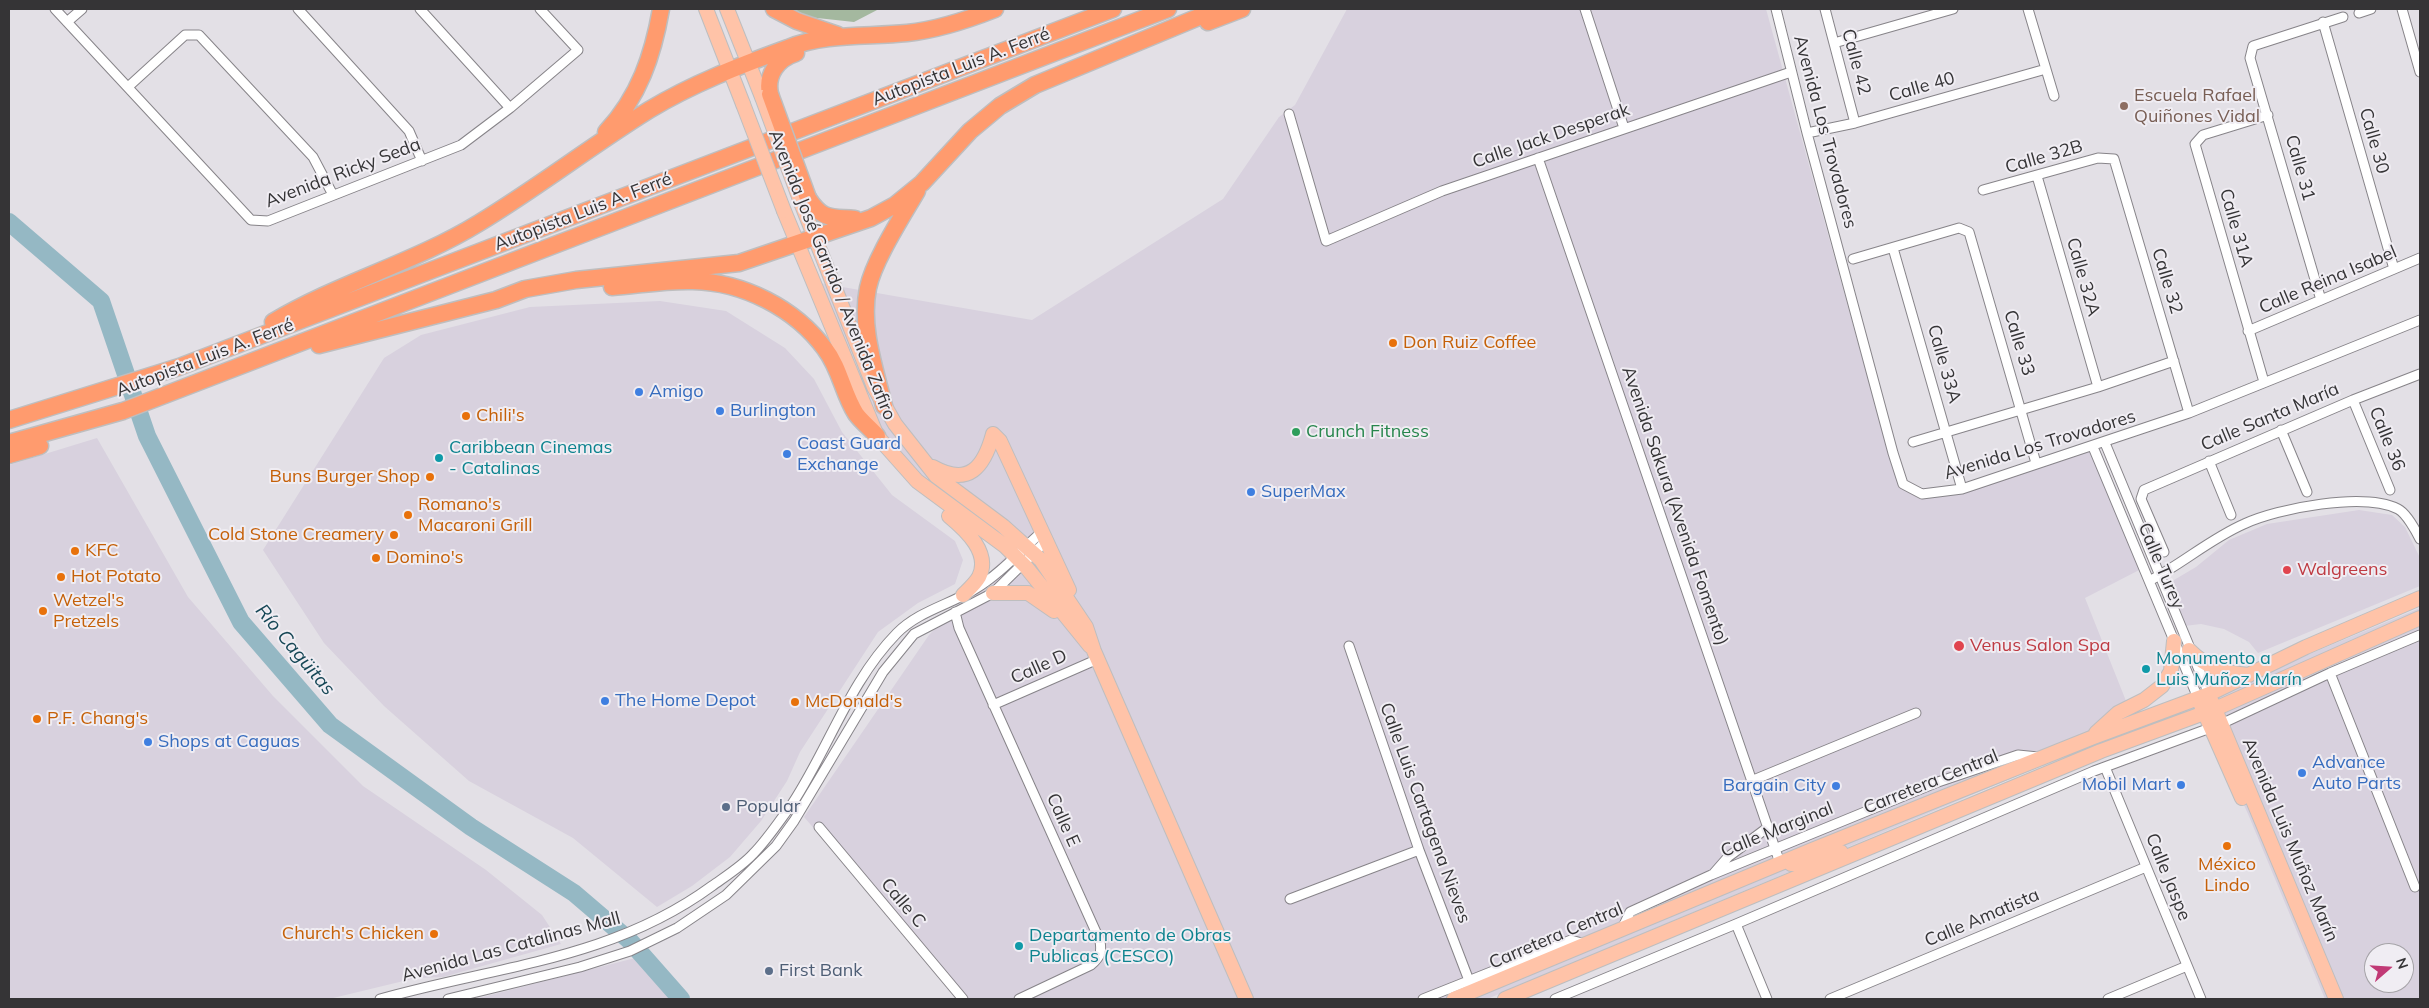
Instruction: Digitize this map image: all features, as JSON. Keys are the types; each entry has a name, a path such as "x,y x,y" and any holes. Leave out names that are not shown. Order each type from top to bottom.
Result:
{"highway":[{"path":"596,144 628,106 637,89 656,43 662,9"},
{"path":"774,9 797,21 843,37"},
{"path":"232,346 299,306 478,224 596,144 682,92 729,71 790,46 814,40 909,33 937,28 995,9"},
{"name":"Autopista Luis A. Ferré","path":"9,420 179,367 1113,9"},
{"name":"Autopista Luis A. Ferré","path":"9,443 88,422 185,388 1168,9"},
{"path":"260,359 496,300 525,289 561,282 739,263 762,257 864,220 890,208 922,183 970,131 1000,106 1035,85 1218,9"},
{"path":"1141,42 1242,9"},
{"path":"843,37 788,56 777,64 768,84 766,96 805,201 825,216 837,219 864,220"},
{"path":"884,406 869,346 868,288 884,250 922,183"},
{"path":"496,300 692,281 732,286 780,308 813,335 825,349 836,368 856,414 877,436"},
{"path":"9,455 48,444 88,422"}],"main road":[{"name":"Avenida José Garrido / Avenida Zafiro","path":"706,9 784,211 877,436 917,481 1006,546 1076,622"},
{"path":"727,9 749,63 766,96"},
{"name":"Avenida José Garrido / Avenida Zafiro","path":"805,201 814,237 874,387 902,436 936,476 1030,549 1096,655 1246,999"},
{"path":"924,462 948,475 959,476 982,465 994,434 1000,441 1045,536 1076,622"},
{"path":"917,481 942,510 972,538 978,549 981,560 980,575 963,595"},
{"path":"993,593 1028,593 1076,622"},
{"name":"Carretera Central","path":"1454,999 1780,863 2091,738 2204,696 2306,647 2420,598"},
{"name":"Carretera Central","path":"1505,999 2101,751 2210,711 2420,618"},
{"path":"2091,738 2118,713 2144,700 2162,686 2171,671 2174,641"},
{"path":"2190,650 2211,668 2227,673 2249,675"},
{"path":"2204,696 2216,725"},
{"name":"Avenida Luis Muñoz Marín","path":"2216,725 2326,999"},
{"name":"Avenida Luis Muñoz Marín","path":"2216,725 2336,999"},
{"path":"1705,916 1733,894 1758,884 1780,863 1805,863 1835,853 1861,852"}],"street":[{"name":"Avenida Ricky Seda","path":"55,9 250,220 268,221 461,145 510,108 578,50 540,9"},
{"path":"67,22 82,9"},
{"path":"298,9 409,131 422,161"},
{"path":"420,9 510,108"},
{"path":"1585,9 1624,128"},
{"name":"Avenida Los Trovadores","path":"1776,9 1807,133 1903,484 1922,494 1962,489 2036,463 2105,443 2189,413 2420,320"},
{"name":"Calle 42","path":"1825,9 1855,123"},
{"path":"1834,43 1920,13 1953,9"},
{"path":"2028,9 2054,96"},
{"path":"2359,12 2372,9"},
{"path":"2402,9 2420,72"},
{"path":"2324,22 2342,17"},
{"name":"Calle 31","path":"2321,300 2250,58 2253,46 2324,22"},
{"name":"Calle 30","path":"2324,22 2394,269"},
{"path":"128,87 185,35 199,36 313,157 333,195"},
{"name":"Calle 40","path":"1807,133 1855,123 2046,70"},
{"name":"Calle Jack Desperak","path":"1289,114 1326,242 1442,191 1791,72"},
{"name":"Calle 31A","path":"2248,331 2195,144 2203,136 2268,115"},
{"name":"Avenida Sakura (Avenida Fomento)","path":"1538,158 1780,863"},
{"name":"Calle 32B","path":"1983,190 2098,158 2114,159"},
{"name":"Calle 32","path":"2114,159 2189,413"},
{"name":"Calle 32A","path":"2037,176 2098,387"},
{"name":"Calle 33","path":"1893,248 1959,228 1969,232 2036,463"},
{"path":"1854,259 1893,248"},
{"name":"Calle 33A","path":"1893,248 1962,489"},
{"name":"Calle Reina Isabel","path":"2248,331 2420,258"},
{"path":"2248,331 2264,382"},
{"path":"1913,442 2098,387 2174,362"},
{"name":"Calle Santa María","path":"2164,552 2141,499 2144,490 2281,430 2420,374"},
{"name":"Calle 36","path":"2353,400 2390,490"},
{"path":"2281,430 2307,492"},
{"name":"Calle Turey","path":"2105,443 2190,650 2204,696"},
{"name":"Calle Turey","path":"2093,447 2174,641 2204,696"},
{"path":"2209,461 2231,515"},
{"path":"2149,581 2245,523 2285,511 2311,506 2377,501 2400,510 2420,540"},
{"name":"Avenida Las Catalinas Mall","path":"381,999 568,953 630,933 664,916 704,892 752,855 792,803 847,702 878,656 898,632 919,617 987,581 1018,559 1045,536"},
{"name":"Avenida Las Catalinas Mall","path":"448,999 580,967 630,950 677,928 726,895 776,846 794,821 878,680 914,634 993,593 1018,559"},
{"name":"Calle E","path":"955,612 959,628 1100,941 1102,951 1099,958 1091,965 1018,999"},
{"path":"1554,999 1736,924 2094,771 2216,725 2330,673 2420,635"},
{"name":"Calle Luis Cartagena Nieves","path":"1349,646 1419,850 1473,990"},
{"name":"Calle D","path":"993,705 1096,655"},
{"path":"2330,673 2415,887"},
{"path":"1751,780 1916,713"},
{"name":"Calle Marginal","path":"1622,929 1630,912 1774,849 1938,782 2018,756 2043,757"},
{"name":"Calle Jaspe","path":"2105,767 2201,999"},
{"path":"2056,771 2094,771"},
{"name":"Calle C","path":"819,827 963,999"},
{"path":"1711,875 1728,857 1767,828"},
{"path":"1290,899 1419,850"},
{"name":"Calle Amatista","path":"1830,999 2146,867"},
{"path":"1736,924 1767,999"},
{"path":"2108,999 2187,966"},
{"path":"1423,999 1473,990"}],"shaded area":[{"path":"1347,9 1766,9 1891,463 1902,486 1909,491 1943,491 2095,446 2145,567 2085,598 2136,726 1487,999 962,999 804,817 929,635 1010,552 897,460 808,281 1032,320 1223,199 1279,117 1295,105"},
{"path":"660,301 726,311 785,348 814,379 842,432 892,495 955,541 963,560 955,584 918,603 878,632 800,752 787,781 761,821 730,857 692,886 657,907 573,838 469,781 384,706 324,643 263,550 384,358 421,335 530,307"},
{"name":"Shops at Caguas","path":"97,438 188,597 273,696 363,786 486,870 542,915 561,944 443,977 416,978 329,999 9,999 9,465"},
{"path":"2359,510 2392,515 2405,527 2420,558 2420,586 2258,653 2249,642 2224,629 2201,624 2184,626 2170,587 2174,580 2196,567 2229,540 2267,524"},
{"path":"2420,608 2420,999 2325,999 2248,814 2197,701"},
{"path":"635,958 673,999 475,999"}],"green space":[{"path":"794,9 879,9 854,22 808,17"}],"waterway":[{"name":"Río Cagüitas","path":"9,222 101,301 147,436 241,622 330,725 471,827 574,893 629,940 681,999"}],"place":[{"name":"Escuela Rafael Quiñones Vidal","path":"2124,106"},
{"name":"Don Ruiz Coffee","path":"1393,343"},
{"name":"Amigo","path":"639,392"},
{"name":"Burlington","path":"720,411"},
{"name":"Chili's","path":"466,416"},
{"name":"Crunch Fitness","path":"1296,432"},
{"name":"Coast Guard Exchange","path":"787,454"},
{"name":"Caribbean Cinemas - Catalinas","path":"439,458"},
{"name":"Buns Burger Shop","path":"430,477"},
{"name":"SuperMax","path":"1251,492"},
{"name":"Romano's Macaroni Grill","path":"408,515"},
{"name":"Cold Stone Creamery","path":"394,535"},
{"name":"KFC","path":"75,551"},
{"name":"Domino's","path":"376,558"},
{"name":"Walgreens","path":"2287,570"},
{"name":"Hot Potato","path":"61,577"},
{"name":"Wetzel's Pretzels","path":"43,611"},
{"name":"Venus Salon Spa","path":"1959,646"},
{"name":"Monumento a Luis Muñoz Marín","path":"2146,669"},
{"name":"The Home Depot","path":"605,701"},
{"name":"McDonald's","path":"795,702"},
{"name":"P.F. Chang's","path":"37,719"},
{"name":"Shops at Caguas","path":"148,742"},
{"name":"Advance Auto Parts","path":"2302,773"},
{"name":"Mobil Mart","path":"2181,785"},
{"name":"Bargain City","path":"1836,786"},
{"name":"Popular","path":"726,807"},
{"name":"México Lindo","path":"2227,846"},
{"name":"Church's Chicken","path":"434,934"},
{"name":"Departamento de Obras Publicas (CESCO)","path":"1019,946"},
{"name":"First Bank","path":"769,971"}]}
